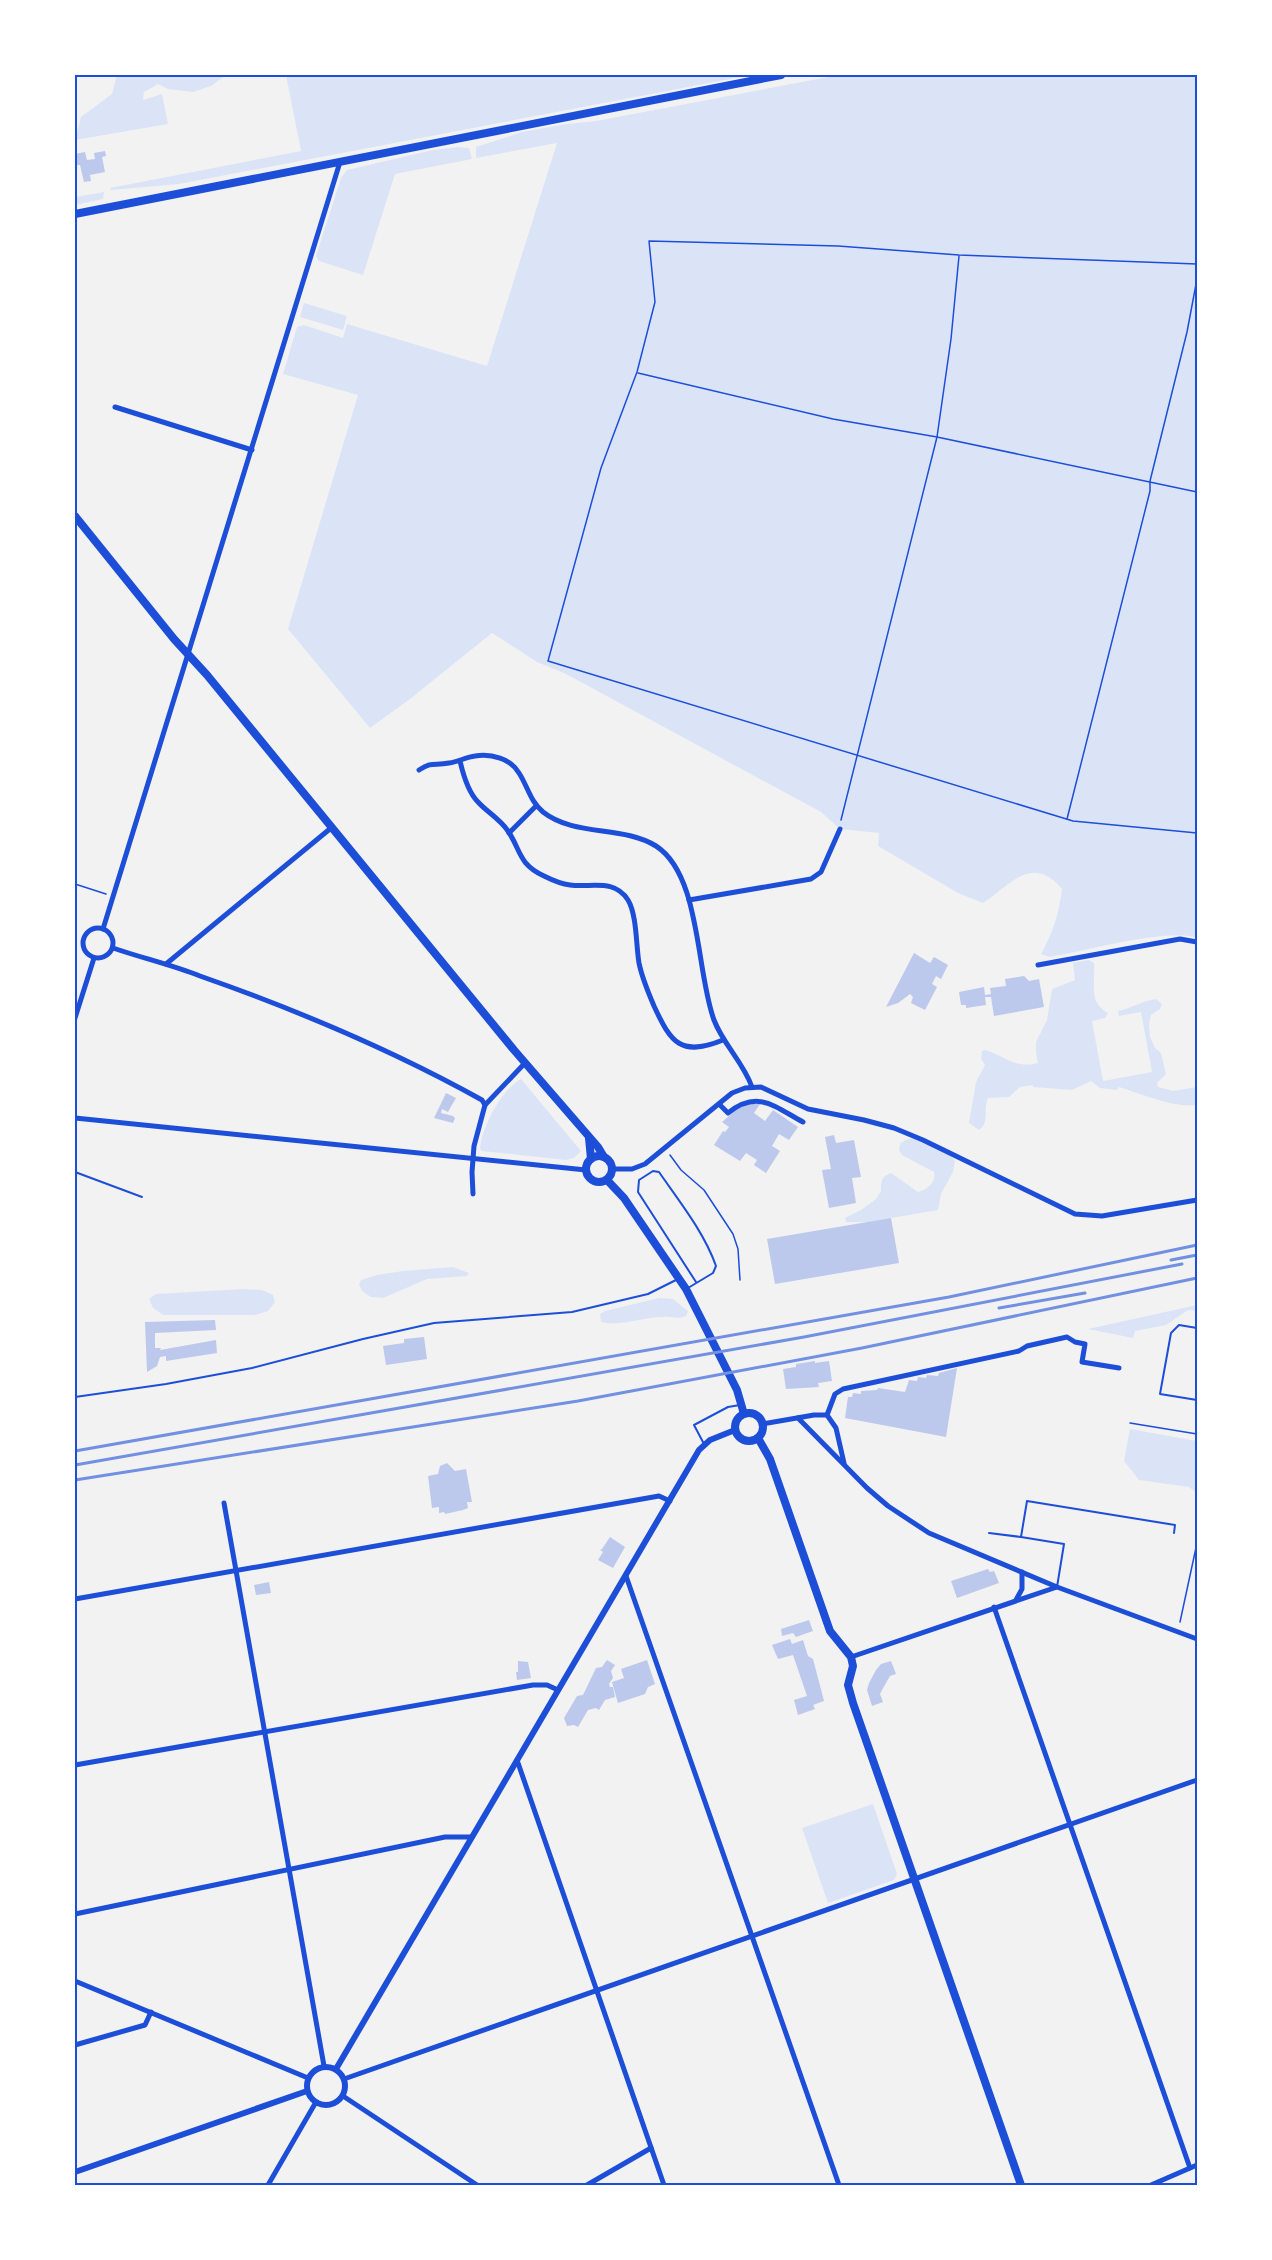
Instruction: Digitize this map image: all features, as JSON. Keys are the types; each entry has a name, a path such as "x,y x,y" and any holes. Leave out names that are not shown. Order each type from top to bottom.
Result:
{"main road":[{"path":"75,214 781,75"},
{"path":"75,516 525,1063 610,1162 613,1169 608,1180 600,1183 592,1181 586,1170 587,1163 596,1156 604,1157"},
{"path":"589,1138 591,1159"},
{"path":"608,1180 624,1198 679,1278 700,1314 734,1383 743,1405 744,1414"},
{"path":"744,1414 755,1414 762,1424 758,1438 746,1441 738,1436 735,1430 736,1420 744,1414"},
{"path":"758,1438 770,1459 830,1631 851,1657 853,1666 848,1685 1021,2185"}],"street":[{"path":"103,929 340,162"},
{"path":"115,407 252,450"},
{"path":"419,770 430,763 447,764 475,756 496,757 506,761 519,772 536,806 544,813 565,824 632,837 657,847 668,857 677,870 690,900 708,1000 723,1040 747,1073 752,1087"},
{"path":"460,761 476,801 501,822 528,866 544,876 568,885 608,885 623,893 630,902 639,964 645,985 665,1030 677,1042 695,1048 723,1040"},
{"path":"509,832 536,806"},
{"path":"166,964 331,828"},
{"path":"690,900 812,879 821,872 840,829"},
{"path":"103,929 111,935 113,948 106,956 94,958 84,948 83,939 89,931 103,929"},
{"path":"75,937 83,939"},
{"path":"1038,965 1180,939 1197,942"},
{"path":"113,948 166,964 258,997 346,1033 474,1095 485,1105"},
{"path":"75,1018 94,958"},
{"path":"473,1194 473,1158 476,1136 485,1105 525,1063"},
{"path":"613,1169 639,1167 645,1164 732,1093 752,1087 769,1090 808,1109 894,1128 1075,1214 1102,1216 1197,1200"},
{"path":"719,1104 728,1113 746,1101 762,1101 803,1122"},
{"path":"75,1118 586,1170"},
{"path":"826,1415 835,1394 843,1389 1019,1351 1027,1346 1067,1337 1085,1344 1082,1362 1119,1368"},
{"path":"762,1424 826,1415"},
{"path":"826,1415 836,1428 844,1463"},
{"path":"798,1418 867,1488 905,1518 945,1540 1058,1587 1197,1639"},
{"path":"336,2069 704,1444 735,1430"},
{"path":"75,1599 659,1496 670,1501"},
{"path":"224,1503 324,2066"},
{"path":"1016,1600 1023,1582 1022,1572"},
{"path":"626,1576 839,2185"},
{"path":"851,1657 1058,1587"},
{"path":"994,1607 1190,2168"},
{"path":"75,1765 532,1685 546,1685 558,1690"},
{"path":"517,1760 664,2185"},
{"path":"344,2079 1197,1780"},
{"path":"75,1914 446,1837 472,1837"},
{"path":"75,1981 308,2078"},
{"path":"75,2045 145,2025 151,2012"},
{"path":"324,2066 336,2069 344,2079 346,2088 343,2096 331,2105 316,2103 307,2091 308,2078 315,2070 324,2066"},
{"path":"75,2172 307,2091"},
{"path":"343,2096 477,2185"},
{"path":"268,2185 316,2103"},
{"path":"587,2185 651,2148"},
{"path":"1151,2185 1197,2165"}],"lane":[{"path":"686,1290 716,1270 713,1257 659,1172 653,1171 639,1180 638,1192 696,1282"},
{"path":"75,1172 142,1197"},
{"path":"75,1397 252,1368 434,1323 572,1312 648,1293 679,1278"},
{"path":"1197,1328 1179,1325 1171,1333 1160,1394 1197,1400"},
{"path":"704,1444 694,1425 728,1407 743,1405"},
{"path":"1021,1537 1027,1501 1175,1525 1174,1533"},
{"path":"989,1533 1064,1544 1058,1587"}],"path":[{"path":"1197,264 959,255 838,246 649,241 655,302 637,372 601,468 548,661 1066,820 1197,833"},
{"path":"842,818 937,437 951,339 959,255"},
{"path":"1066,820 1148,502 1150,481 1187,332 1197,279"},
{"path":"637,372 833,419 937,437 1197,492"},
{"path":"75,884 113,896"},
{"path":"664,1149 677,1166 704,1190 733,1234 738,1249 740,1280"},
{"path":"1130,1423 1197,1434"},
{"path":"1180,1622 1197,1543"}],"shaded area":[{"path":"117,75 242,75 223,77 211,86 193,92 168,89 158,84 144,92 143,100 162,94 168,124 75,140 81,117 112,94"},
{"path":"286,75 751,75 179,184 111,190 110,188 301,151"},
{"path":"839,75 1197,75 1197,938 1184,935 1147,938 1049,957 1041,954 1055,923 1062,889 1051,879 1041,874 1031,873 1021,876 983,903 958,893 878,846 879,833 840,829 821,812 566,674 537,662 492,633 370,728 288,629 358,395 283,374 297,327 304,325 343,338 347,324 487,366 557,143 476,158 476,147 522,132 596,121"},
{"path":"469,148 472,159 395,174 363,275 319,261 316,256 341,178 347,170 433,150"},
{"path":"104,192 103,199 75,205 75,197"},
{"path":"304,303 347,316 343,330 300,317"},
{"path":"1089,960 1094,963 1094,991 1097,1003 1108,1013 1105,1018 1092,1021 1103,1081 1152,1072 1141,1012 1119,1016 1118,1011 1156,999 1162,1004 1160,1009 1151,1015 1150,1037 1155,1048 1161,1053 1166,1074 1157,1083 1158,1087 1173,1091 1197,1087 1197,1105 1168,1102 1119,1087 1117,1090 1100,1088 1091,1081 1072,1090 1033,1087 1033,1085 1020,1087 1009,1097 988,1098 984,1124 979,1130 969,1123 976,1082 985,1065 981,1059 982,1051 985,1050 1016,1063 1038,1063 1036,1042 1047,1020 1052,989 1075,980 1073,963"},
{"path":"521,1079 581,1151 574,1158 566,1160 480,1149 488,1120 507,1091"},
{"path":"917,1137 948,1153 955,1161 953,1172 941,1194 938,1210 868,1222 846,1222 845,1218 876,1199 881,1191 882,1180 891,1173 918,1192 930,1185 934,1179 934,1172 902,1155 899,1150 900,1144 905,1140"},
{"path":"453,1267 469,1273 467,1276 427,1279 383,1298 371,1297 363,1292 359,1285 361,1280 377,1275"},
{"path":"262,1290 273,1295 275,1302 268,1311 255,1315 163,1315 153,1308 149,1299 156,1294"},
{"path":"659,1298 673,1299 688,1311 686,1316 680,1318 655,1317 616,1323 601,1322 600,1314 605,1311"},
{"path":"1197,1305 1197,1311 1188,1310 1166,1325 1135,1331 1133,1338 1088,1329"},
{"path":"1130,1429 1197,1441 1197,1493 1189,1487 1139,1480 1124,1461"},
{"path":"873,1804 897,1874 894,1880 828,1903 802,1828"}],"building":[{"path":"105,151 106,156 102,157 105,172 90,175 91,181 84,182 80,165 77,165 75,161 75,154 85,152 87,160 95,159 94,153"},
{"path":"914,953 930,963 934,957 948,965 941,979 936,976 932,984 937,987 925,1010 911,1003 913,997 910,994 898,1003 886,1007"},
{"path":"1024,976 1029,981 1039,979 1044,1007 994,1016 991,997 985,997 986,1005 966,1008 966,1005 961,1005 959,992 984,987 985,995 991,994 990,988 1006,986 1005,979"},
{"path":"446,1093 456,1098 448,1112 442,1109 441,1113 453,1116 455,1118 453,1123 434,1118"},
{"path":"747,1104 760,1104 754,1113 765,1121 773,1110 798,1127 789,1140 779,1134 772,1146 780,1151 766,1173 754,1165 757,1160 746,1153 740,1161 714,1145 723,1131 725,1132 729,1127 722,1122"},
{"path":"834,1135 836,1143 854,1140 861,1177 852,1178 856,1203 829,1208 822,1170 831,1169 825,1137"},
{"path":"891,1218 899,1263 775,1284 767,1239"},
{"path":"215,1320 216,1330 155,1333 155,1348 161,1348 160,1350 216,1340 217,1353 166,1361 166,1356 160,1357 157,1366 147,1372 145,1322"},
{"path":"424,1337 427,1359 386,1365 383,1346 404,1343 404,1339"},
{"path":"815,1361 815,1363 829,1361 832,1381 818,1383 819,1387 786,1389 783,1369"},
{"path":"957,1368 946,1437 845,1418 848,1397 852,1397 853,1393 861,1394 861,1391 878,1388 905,1392 909,1380 917,1381 918,1377 926,1378 927,1375 938,1376 939,1373"},
{"path":"447,1463 455,1471 466,1469 472,1502 467,1502 468,1508 445,1514 444,1512 439,1513 439,1507 432,1508 428,1476 438,1474 440,1466"},
{"path":"610,1537 625,1547 613,1568 598,1560 603,1552 600,1550"},
{"path":"988,1569 990,1572 994,1571 999,1583 957,1598 951,1581"},
{"path":"269,1582 271,1593 256,1595 254,1585"},
{"path":"809,1620 813,1631 796,1637 793,1633 782,1636 781,1629"},
{"path":"790,1639 792,1644 803,1640 808,1656 813,1659 824,1701 813,1705 815,1709 798,1715 794,1700 807,1696 793,1655 778,1659 772,1645"},
{"path":"607,1660 615,1665 611,1671 613,1678 609,1684 613,1687 615,1697 605,1700 599,1710 596,1708 588,1710 578,1727 567,1726 564,1718 577,1696 583,1695 596,1668 602,1667"},
{"path":"647,1660 655,1684 648,1687 645,1694 618,1703 612,1682 624,1678 621,1669"},
{"path":"518,1661 528,1662 531,1678 517,1680"},
{"path":"891,1661 896,1674 890,1676 880,1694 883,1702 872,1706 867,1690 869,1683 881,1664"}],"railway":[{"path":"75,1451 949,1297 1197,1245"},
{"path":"1171,1260 1197,1255"},
{"path":"75,1465 804,1337 1182,1264"},
{"path":"75,1480 578,1401 862,1348 1197,1278"},
{"path":"999,1308 1085,1293"}]}
